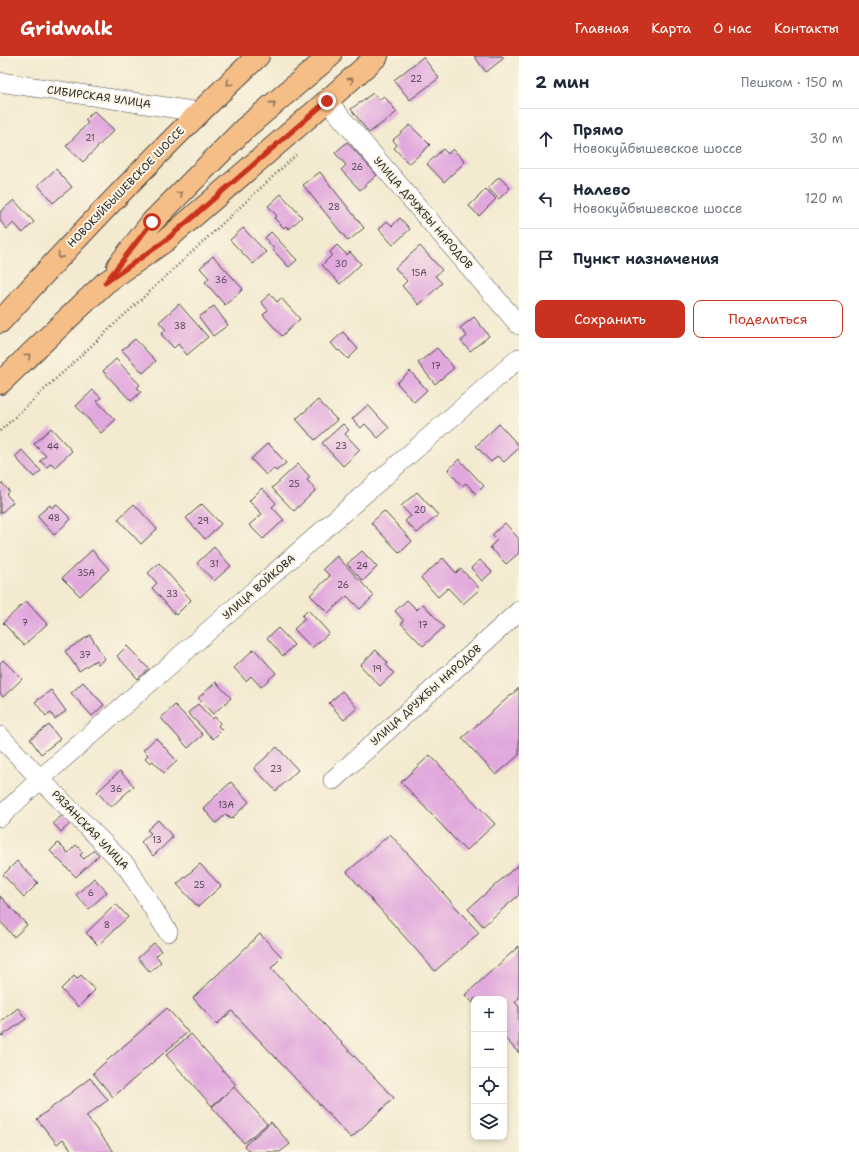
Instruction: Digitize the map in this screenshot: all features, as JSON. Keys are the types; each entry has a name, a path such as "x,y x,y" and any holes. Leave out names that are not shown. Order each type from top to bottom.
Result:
{"main road":[{"name":"НОВОКУЙБЫШЕВСКОЕ ШОССЕ","path":"0,322 67,248 199,112 258,56"},
{"path":"105,283 152,222 244,129 330,56"},
{"path":"0,383 105,283 165,241 377,56"}],"street":[{"name":"СИБИРСКАЯ УЛИЦА","path":"0,82 199,112"},
{"name":"УЛИЦА ДРУЖБЫ НАРОДОВ","path":"327,101 519,325"},
{"name":"УЛИЦА ВОЙКОВА","path":"0,817 40,779 519,358"},
{"name":"УЛИЦА ДРУЖБЫ НАРОДОВ","path":"333,780 519,611"},
{"name":"РЯЗАНСКАЯ УЛИЦА","path":"0,736 40,779 127,866 168,932"}],"path":[{"path":"0,431 298,153"}],"building":[{"path":"474,56 502,56 504,58 486,72"},
{"path":"423,57 439,78 410,100 394,80"},
{"path":"373,93 379,100 384,96 397,112 369,133 351,109"},
{"path":"94,111 114,130 83,162 66,146 88,123 85,120"},
{"path":"410,125 430,145 409,164 394,148 397,145 393,140"},
{"path":"347,142 377,175 360,190 341,170 346,165 335,153"},
{"path":"443,149 448,154 453,149 465,162 444,182 427,164"},
{"path":"56,169 72,187 53,203 38,185"},
{"path":"320,172 364,228 348,241 303,185"},
{"path":"499,177 510,188 499,199 488,188"},
{"path":"486,189 496,199 479,216 469,206"},
{"path":"281,194 302,217 289,229 286,226 284,228 274,218 277,216 268,206"},
{"path":"14,200 34,222 23,233 14,223 7,229 0,221 0,212"},
{"path":"400,218 410,229 393,245 379,229 387,221 392,226"},
{"path":"243,228 266,252 253,264 230,240"},
{"path":"271,232 297,260 289,267 273,250 274,249 265,238"},
{"path":"337,245 347,255 350,252 361,264 340,284 322,265 332,255 330,252"},
{"path":"420,246 442,270 435,276 442,283 419,305 402,286 407,281 395,268"},
{"path":"213,256 243,289 225,305 205,282 209,278 200,268"},
{"path":"270,294 277,302 281,298 300,319 282,336 263,315 268,310 261,302"},
{"path":"179,304 208,337 187,355 178,344 174,348 161,334 166,330 159,322"},
{"path":"214,306 228,325 213,336 199,317"},
{"path":"474,317 489,336 470,351 461,341 467,336 460,328"},
{"path":"343,332 358,349 348,359 331,343"},
{"path":"135,339 156,361 143,373 122,350"},
{"path":"437,348 454,368 435,384 418,363"},
{"path":"116,359 140,385 137,388 141,392 131,401 103,371"},
{"path":"410,371 427,390 414,402 397,383"},
{"path":"93,390 101,398 97,401 115,420 101,433 76,406"},
{"path":"318,400 337,420 315,440 296,419"},
{"path":"368,405 389,428 378,438 365,424 361,428 352,419"},
{"path":"343,424 349,430 345,434 360,450 343,466 322,443"},
{"path":"499,424 519,446 519,448 504,462 497,456 491,462 476,446"},
{"path":"51,428 72,451 55,467 51,463 47,467 40,461 46,456 34,444"},
{"path":"268,443 286,463 276,471 274,468 266,475 251,459"},
{"path":"22,450 41,471 34,477 15,457"},
{"path":"459,459 484,486 476,494 466,483 462,486 448,470"},
{"path":"298,464 310,477 307,480 316,490 294,511 272,488"},
{"path":"2,483 9,491 6,494 13,502 0,514 0,485"},
{"path":"262,488 276,503 272,507 284,520 263,539 249,525 262,514 249,501"},
{"path":"417,492 438,515 417,533 405,521 411,516 401,506"},
{"path":"56,504 71,519 54,535 37,516 50,505 52,508"},
{"path":"134,504 157,529 141,544 118,519"},
{"path":"202,504 221,524 205,539 186,518"},
{"path":"384,511 412,541 400,553 371,523"},
{"path":"505,523 519,539 519,553 506,564 490,547 497,540 492,535"},
{"path":"214,547 231,566 214,581 197,563"},
{"path":"92,550 109,569 80,596 62,578"},
{"path":"362,551 377,567 363,581 347,564"},
{"path":"337,556 374,596 360,609 347,596 328,613 310,595 330,576 323,569"},
{"path":"443,558 456,573 461,569 480,589 463,604 448,588 438,597 421,578"},
{"path":"480,560 492,572 482,581 471,568"},
{"path":"159,563 191,600 176,615 152,588 157,583 148,573"},
{"path":"407,600 417,610 423,604 444,627 423,646 401,623 404,621 395,611"},
{"path":"26,601 47,624 24,645 3,623"},
{"path":"308,610 329,633 312,648 294,629 305,619 302,616"},
{"path":"278,628 294,645 283,656 267,638"},
{"path":"90,635 105,659 98,664 96,660 79,671 65,651"},
{"path":"127,646 149,669 138,679 117,656"},
{"path":"254,649 276,673 261,687 251,676 246,681 234,668"},
{"path":"376,650 388,663 386,665 394,673 380,686 360,665"},
{"path":"3,660 22,679 3,697 0,693 0,663"},
{"path":"83,682 104,705 92,716 71,693"},
{"path":"216,682 231,698 213,714 198,698"},
{"path":"519,688 519,755 496,775 462,738"},
{"path":"51,690 66,711 55,719 51,713 46,716 35,702"},
{"path":"342,691 357,708 344,720 329,703"},
{"path":"198,704 212,719 215,717 220,723 218,726 222,730 213,739 188,713"},
{"path":"175,705 203,735 188,748 161,718"},
{"path":"49,725 60,739 41,754 30,739"},
{"path":"156,738 177,761 164,773 153,761 150,763 145,758 148,755 143,750"},
{"path":"277,747 298,770 276,791 254,768"},
{"path":"430,755 495,824 466,851 401,782"},
{"path":"120,771 134,786 111,807 97,792"},
{"path":"231,782 249,802 231,819 226,814 216,823 203,808"},
{"path":"64,814 72,822 61,832 53,823"},
{"path":"158,820 173,837 153,856 141,842 151,833 147,830"},
{"path":"390,834 479,933 435,971 347,872"},
{"path":"58,843 68,853 76,845 83,852 80,855 84,859 94,850 99,855 76,877 50,851"},
{"path":"17,861 38,883 24,897 3,875"},
{"path":"200,864 221,886 198,907 177,884"},
{"path":"519,864 519,895 483,926 468,909"},
{"path":"94,878 107,892 89,909 76,895"},
{"path":"0,896 27,925 14,937 0,921"},
{"path":"116,904 128,917 98,945 86,933"},
{"path":"260,934 282,957 271,968 394,1098 351,1138 232,1011 217,1024 193,998"},
{"path":"154,943 161,951 156,956 161,962 150,972 138,958"},
{"path":"519,946 519,998 515,1002 519,1007 519,1053 507,1040 507,996 471,996 471,1001 465,995"},
{"path":"81,975 95,990 78,1007 61,989 74,976 77,979"},
{"path":"18,1008 26,1019 2,1036 0,1033 0,1022"},
{"path":"167,1008 188,1032 113,1097 93,1073"},
{"path":"191,1034 236,1085 212,1106 166,1055"},
{"path":"90,1078 108,1100 86,1116 114,1152 73,1152 63,1139 57,1144 37,1119"},
{"path":"234,1087 267,1124 244,1143 212,1107"},
{"path":"271,1122 290,1144 280,1152 250,1152 244,1146"}],"route":[{"path":"152,222 105,283 165,241 327,101"}]}
